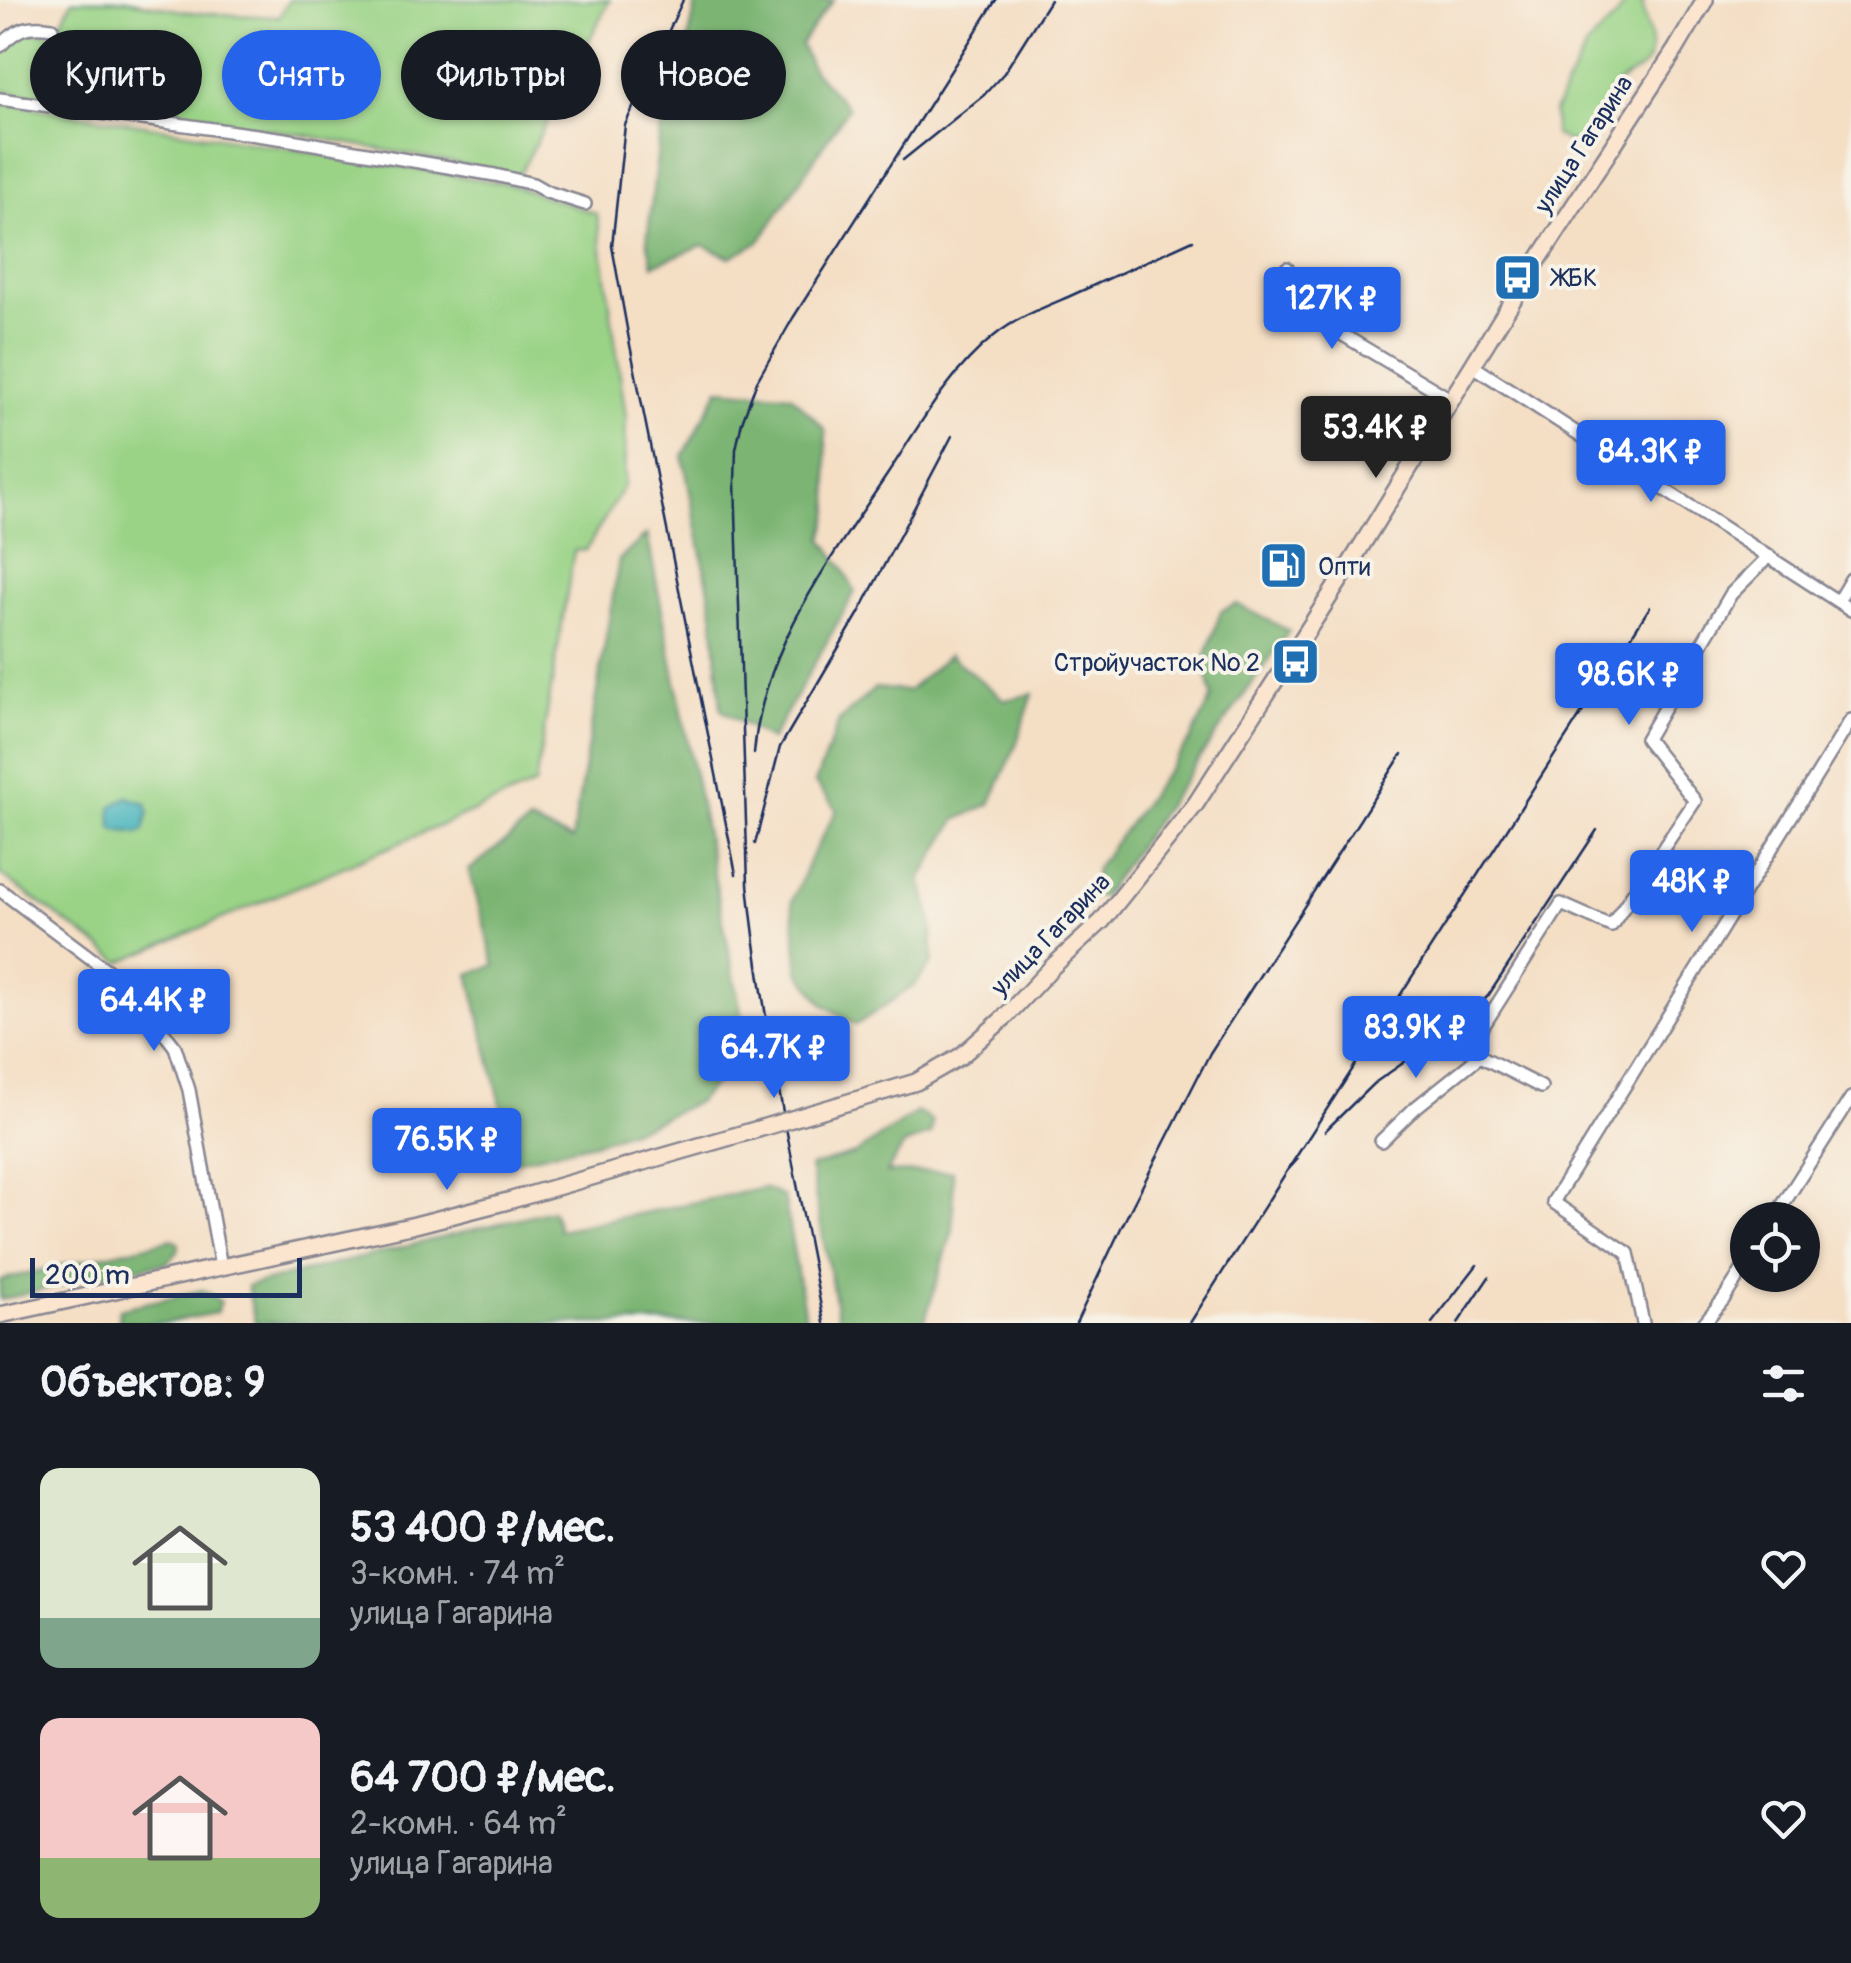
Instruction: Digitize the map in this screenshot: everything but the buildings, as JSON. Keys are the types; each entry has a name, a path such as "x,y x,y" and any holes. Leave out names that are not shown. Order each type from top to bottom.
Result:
{"main road":[{"name":"улица Гагарина","path":"0,1315 457,1214 905,1086 944,1067 994,1028 1102,921 1195,805 1705,0"}],"street":[{"path":"0,46 17,29 52,28"},
{"path":"0,99 284,139 495,175 533,184 585,204"},
{"path":"1287,268 1281,284 1291,304 1452,400"},
{"path":"1474,366 1851,610"},
{"path":"1541,1086 1468,1050 1561,904 1611,926 1695,802 1646,740 1730,594 1769,556"},
{"path":"1838,601 1851,579"},
{"path":"1643,1323 1628,1253 1552,1202 1851,720"},
{"path":"0,890 128,986 175,1048 188,1090 221,1268"},
{"path":"1381,1140 1480,1056"},
{"path":"1785,1202 1851,1098"},
{"path":"1704,1323 1730,1288"}],"green space":[{"path":"72,0 125,0 193,13 279,17 289,0 610,0 594,30 401,30 401,120 548,120 519,175 202,120 202,30 58,30"},
{"path":"697,0 834,0 801,45 813,70 848,108 760,241 730,257 703,245 653,265 647,241 664,120 786,120 786,30 690,30"},
{"path":"1627,0 1643,1 1651,40 1648,60 1612,89 1592,143 1577,145 1555,135 1554,112 1589,43 1616,18"},
{"path":"24,31 30,32 30,95 0,91 0,51"},
{"path":"0,102 30,107 30,120 112,120 509,184 597,214 626,417 624,486 586,550 574,551 535,785 121,962 0,874"},
{"path":"719,389 791,395 825,429 830,512 823,539 855,592 771,740 721,710 713,612 683,456"},
{"path":"647,534 751,1063 719,1079 697,1102 646,1125 594,1143 515,1161 469,974 495,965 469,870 530,822 572,840 619,560"},
{"path":"1237,604 1289,631 1102,897 1092,896 1096,868 1191,739 1212,697 1204,661 1221,611"},
{"path":"949,655 1005,700 1033,694 990,804 956,820 921,879 932,921 933,961 915,985 856,1025 823,1004 799,971 792,901 837,810 815,783 839,721 875,688 908,691"},
{"path":"917,1112 932,1121 931,1134 904,1145 886,1173 953,1171 953,1230 924,1323 839,1323 810,1167 855,1154"},
{"path":"764,1188 784,1197 806,1323 255,1323 247,1286 552,1210 559,1230"},
{"path":"173,1239 179,1244 178,1252 167,1263 0,1300 0,1280"},
{"path":"203,1290 221,1302 216,1313 165,1323 118,1320 119,1309"}],"water":[{"path":"127,797 146,803 149,812 144,830 138,833 112,827 111,807"}],"railway":[{"path":"683,0 625,125 612,246 736,874"},
{"path":"824,1323 772,1049 748,884 736,449 757,381 793,318 996,0"},
{"path":"903,160 984,95 1004,73 1050,0"},
{"path":"754,754 770,678 802,607 923,419 962,366 994,336 1020,319 1193,240"},
{"path":"755,844 780,747 859,613 952,436"},
{"path":"1287,1171 1650,607"},
{"path":"1076,1323 1210,1053 1402,754"},
{"path":"1325,1131 1373,1084 1462,1022 1488,996 1597,830"},
{"path":"1190,1323 1297,1160"},
{"path":"1432,1323 1477,1265"},
{"path":"1458,1323 1489,1277"}],"place":[{"name":"ЖБК","path":"1518,277"},
{"name":"Опти","path":"1283,566"},
{"name":"Стройучасток № 2","path":"1295,662"}]}
